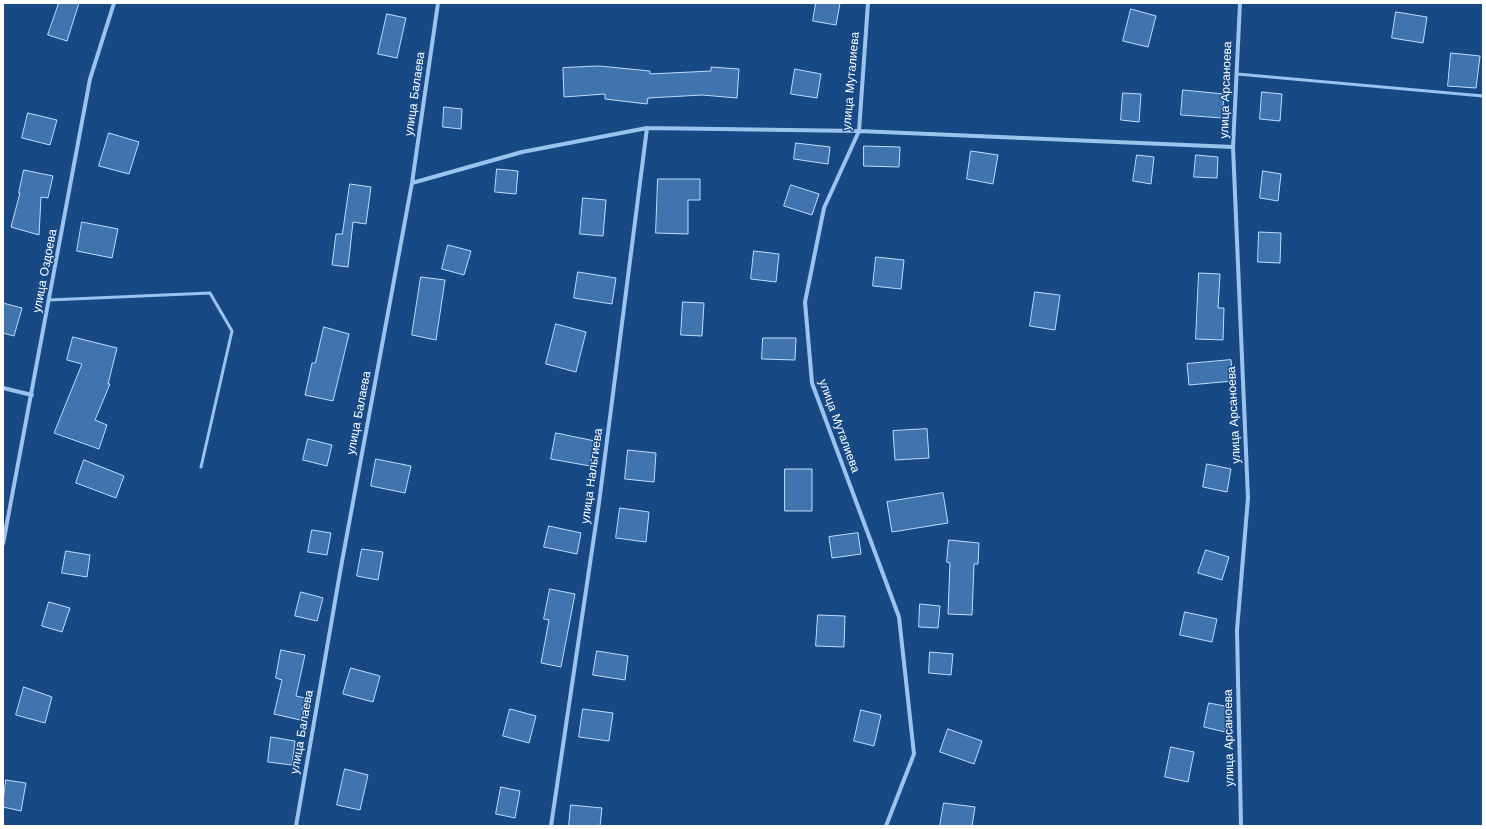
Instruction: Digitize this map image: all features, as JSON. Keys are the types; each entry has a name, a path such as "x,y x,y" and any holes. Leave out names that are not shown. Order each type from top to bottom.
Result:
{"street":[{"name":"улица Оздоева","path":"3,544 90,79 114,3"},
{"name":"улица Балаева","path":"296,826 340,567 412,183 438,3"},
{"name":"улица Муталиева","path":"868,3 859,131 824,208 805,302 812,383 899,617 914,754 886,826"},
{"name":"улица Арсаноева","path":"1240,3 1233,147 1248,498 1238,630 1241,826"},
{"path":"412,183 522,152 647,128 859,131 1233,147"},
{"name":"улица Нальгиева","path":"551,826 599,503 647,128"},
{"path":"3,388 32,395"}],"lane":[{"path":"1236,74 1483,96"},
{"path":"49,300 210,293 232,332 201,467"}],"building":[{"path":"59,3 79,3 67,41 48,35"},
{"path":"816,3 840,3 836,25 813,21"},
{"path":"1131,9 1156,16 1148,47 1123,41"},
{"path":"1396,12 1427,17 1423,43 1392,38"},
{"path":"387,14 406,18 397,58 378,54"},
{"path":"1451,53 1480,56 1476,88 1448,86"},
{"path":"599,66 650,71 650,74 711,71 711,67 739,69 737,98 702,95 648,98 647,104 605,99 605,94 564,97 563,68"},
{"path":"795,69 821,74 817,98 791,94"},
{"path":"1183,90 1224,94 1222,118 1181,115"},
{"path":"1262,92 1282,94 1280,121 1260,119"},
{"path":"1123,93 1141,94 1139,122 1121,120"},
{"path":"444,107 462,109 461,129 443,127"},
{"path":"28,113 57,120 50,145 22,138"},
{"path":"109,133 139,142 129,174 99,166"},
{"path":"796,143 830,147 828,164 794,159"},
{"path":"864,146 900,147 899,167 864,166"},
{"path":"971,151 998,155 993,184 967,179"},
{"path":"1137,155 1154,157 1151,184 1133,181"},
{"path":"1196,155 1218,157 1217,178 1194,177"},
{"path":"497,169 518,171 516,194 495,192"},
{"path":"24,170 53,176 48,198 41,197 39,235 11,227 20,193"},
{"path":"1263,171 1281,174 1278,201 1260,198"},
{"path":"658,179 700,179 700,200 688,200 688,234 656,233"},
{"path":"350,184 371,187 366,224 353,222 348,267 332,265 336,234 342,234"},
{"path":"791,185 819,194 812,215 784,206"},
{"path":"583,198 606,200 603,236 580,234"},
{"path":"82,222 118,229 112,258 77,251"},
{"path":"1259,232 1281,233 1280,263 1258,262"},
{"path":"448,245 471,251 464,275 442,269"},
{"path":"754,251 779,254 776,282 751,279"},
{"path":"876,257 904,260 901,289 873,286"},
{"path":"578,272 616,278 612,304 574,298"},
{"path":"1199,273 1220,274 1218,308 1224,308 1223,340 1196,339"},
{"path":"421,277 445,280 436,340 412,335"},
{"path":"1035,292 1060,295 1055,330 1030,326"},
{"path":"683,302 704,303 702,336 681,335"},
{"path":"3,303 22,308 14,336 3,333"},
{"path":"556,324 586,332 576,372 546,364"},
{"path":"324,327 349,334 333,401 305,395 312,363 315,363"},
{"path":"73,337 117,348 108,384 110,384 95,420 107,425 99,449 54,433 82,364 67,360"},
{"path":"763,338 796,338 795,360 762,359"},
{"path":"1231,360 1233,381 1189,385 1187,364"},
{"path":"927,429 929,458 895,460 893,431"},
{"path":"556,433 595,441 590,466 551,459"},
{"path":"308,439 332,445 327,466 303,460"},
{"path":"628,450 656,453 654,482 625,479"},
{"path":"376,459 411,466 405,493 371,486"},
{"path":"84,460 124,476 116,498 76,483"},
{"path":"1207,464 1231,469 1227,492 1203,487"},
{"path":"785,469 812,469 812,511 785,511"},
{"path":"943,493 948,523 892,532 887,502"},
{"path":"620,508 649,512 646,542 616,538"},
{"path":"549,526 581,533 577,554 544,547"},
{"path":"312,530 331,533 327,555 308,552"},
{"path":"858,533 861,554 832,558 829,537"},
{"path":"949,540 979,543 978,564 974,564 972,615 948,614 950,563 947,562"},
{"path":"362,549 383,552 378,580 357,576"},
{"path":"1206,550 1229,557 1222,580 1198,573"},
{"path":"66,551 90,555 87,577 62,573"},
{"path":"550,589 575,594 561,667 541,663 549,620 544,619"},
{"path":"301,592 323,598 317,621 295,616"},
{"path":"49,602 70,608 62,632 42,626"},
{"path":"920,604 940,606 938,628 919,627"},
{"path":"1185,612 1217,619 1212,642 1180,635"},
{"path":"818,615 845,616 844,647 816,646"},
{"path":"281,650 305,655 296,696 305,698 300,720 274,714 282,680 276,678"},
{"path":"597,651 628,656 625,680 593,675"},
{"path":"930,652 953,654 951,675 929,673"},
{"path":"351,668 380,676 373,702 343,694"},
{"path":"24,687 52,697 45,723 16,715"},
{"path":"1209,703 1230,707 1225,732 1204,727"},
{"path":"510,709 536,716 529,743 503,736"},
{"path":"583,709 613,713 609,741 579,737"},
{"path":"861,710 881,715 874,746 854,741"},
{"path":"948,729 982,741 974,764 940,752"},
{"path":"271,737 295,741 292,765 268,762"},
{"path":"1171,747 1194,752 1188,782 1165,777"},
{"path":"345,769 368,775 360,810 337,805"},
{"path":"6,780 26,783 21,811 3,807"},
{"path":"501,787 520,791 515,818 496,814"},
{"path":"944,803 975,807 972,826 940,826"},
{"path":"571,805 602,808 600,826 569,826"}]}
